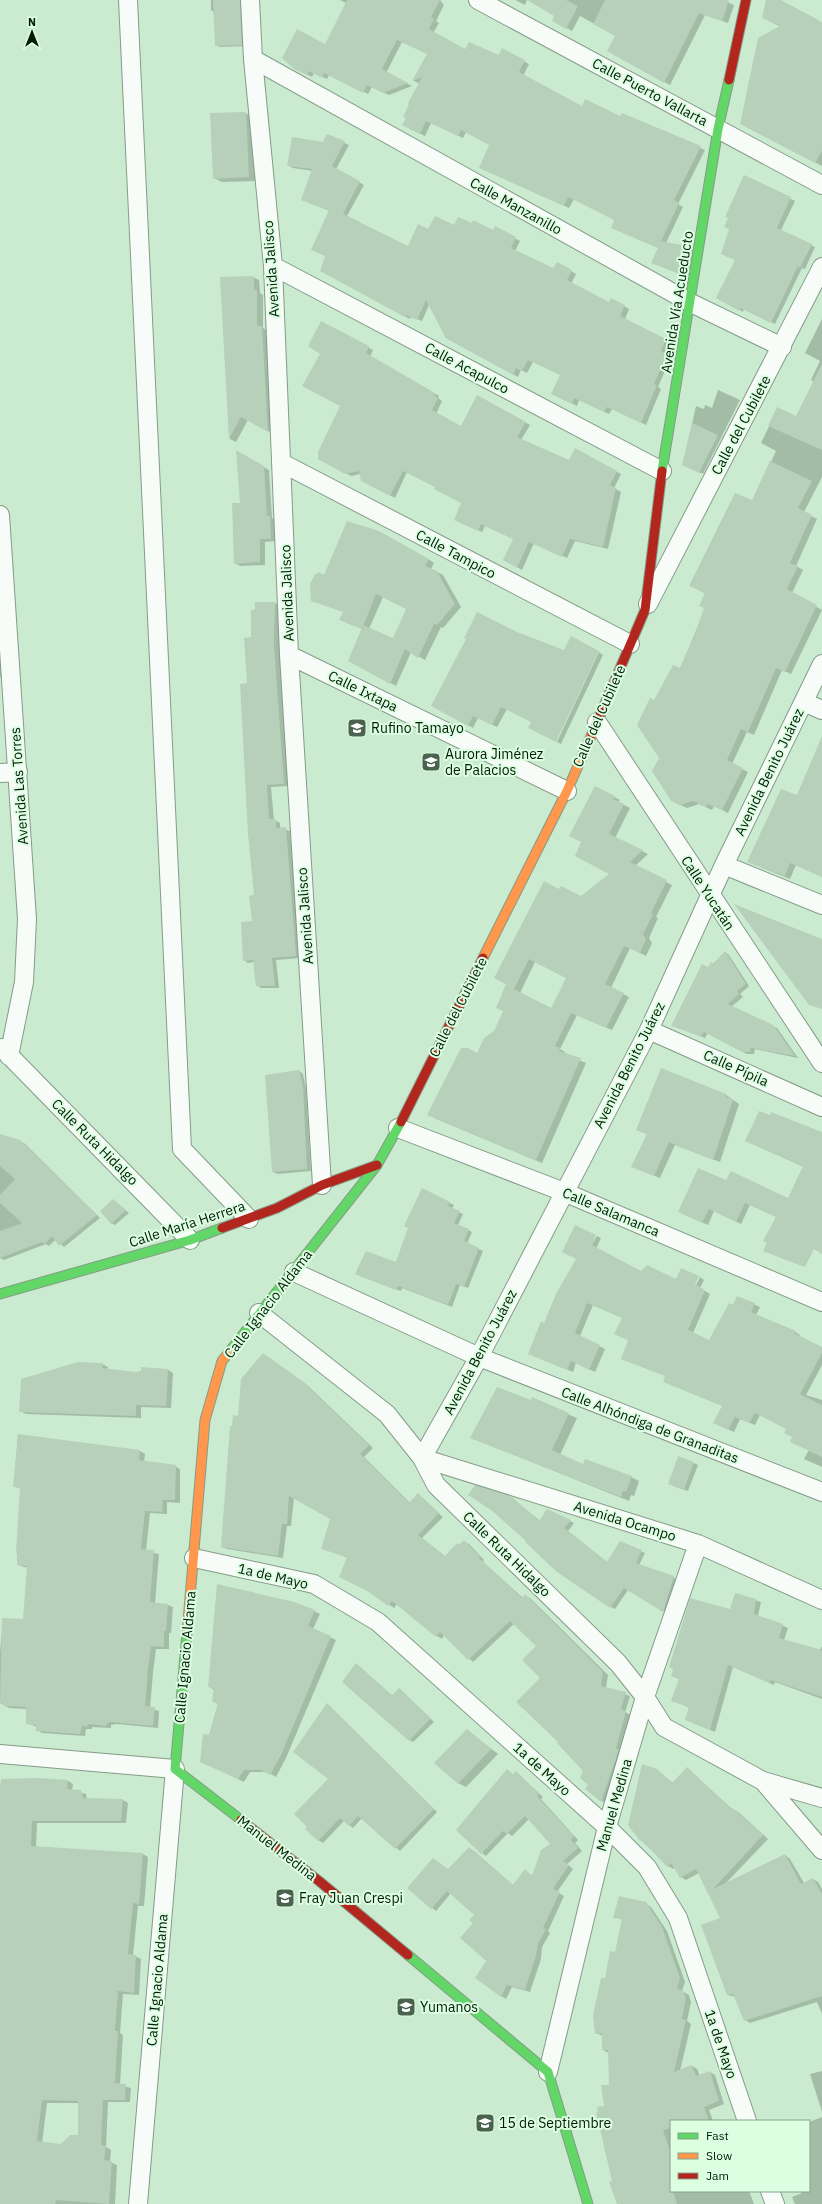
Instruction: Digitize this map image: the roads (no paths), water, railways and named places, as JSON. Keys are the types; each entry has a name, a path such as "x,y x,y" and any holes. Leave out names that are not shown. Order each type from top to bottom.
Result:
{"street":[{"path":"128,0 182,1149 249,1219"},
{"name":"Avenida Jalisco","path":"250,0 253,59 272,266 282,463 289,655 322,1185"},
{"name":"Calle Puerto Vallarta","path":"478,0 822,185"},
{"name":"Avenida Vía Acueducto","path":"645,610 662,470 691,304 718,129 746,0"},
{"name":"Calle Manzanillo","path":"253,59 691,304 782,347"},
{"name":"Calle Acapulco","path":"272,266 662,470"},
{"name":"Calle del Cubilete","path":"377,1165 398,1128 567,791 645,610 822,267"},
{"name":"Calle Tampico","path":"282,463 630,644"},
{"name":"Avenida Las Torres","path":"0,515 2,565 18,772 27,919 24,982 5,1051"},
{"name":"Calle Ixtapa","path":"289,655 567,791"},
{"name":"Avenida Benito Juárez","path":"422,1458 479,1357 649,1030 724,865 822,664"},
{"path":"804,702 822,710"},
{"name":"Calle Yucatán","path":"597,722 710,896 822,1063"},
{"path":"0,773 18,772"},
{"path":"724,865 822,905"},
{"name":"Calle Pípila","path":"649,1030 822,1107"},
{"name":"Calle Ruta Hidalgo","path":"5,1051 190,1240"},
{"name":"Calle Salamanca","path":"398,1128 564,1192 822,1302"},
{"name":"Calle María Herrera","path":"0,1294 190,1240 277,1208 322,1185 377,1165"},
{"name":"Calle Ignacio Aldama","path":"138,2204 205,1420 222,1361 259,1313 294,1272 377,1165"},
{"name":"Calle Alhóndiga de Granaditas","path":"294,1272 479,1357 822,1492"},
{"name":"Calle Ruta Hidalgo","path":"259,1313 387,1414 422,1458 436,1485 618,1662 645,1697 664,1727 763,1781"},
{"name":"Avenida Ocampo","path":"422,1458 698,1544 822,1600"},
{"name":"Manuel Medina","path":"175,1769 319,1881 548,2072 607,1827 645,1697 698,1544"},
{"name":"1a de Mayo","path":"194,1558 314,1584 378,1622 607,1827 647,1867 678,1918 747,2120"},
{"path":"0,1754 175,1769"},
{"path":"763,1781 822,1798"},
{"path":"763,1781 822,1850"},
{"path":"548,2072 588,2204"},
{"path":"770,2192 775,2204"}],"place":[{"name":"Rufino Tamayo","path":"357,728"},
{"name":"Aurora Jiménez de Palacios","path":"431,762"},
{"name":"Fray Juan Crespi","path":"285,1898"},
{"name":"Yumanos","path":"406,2007"},
{"name":"15 de Septiembre","path":"485,2123"}]}
